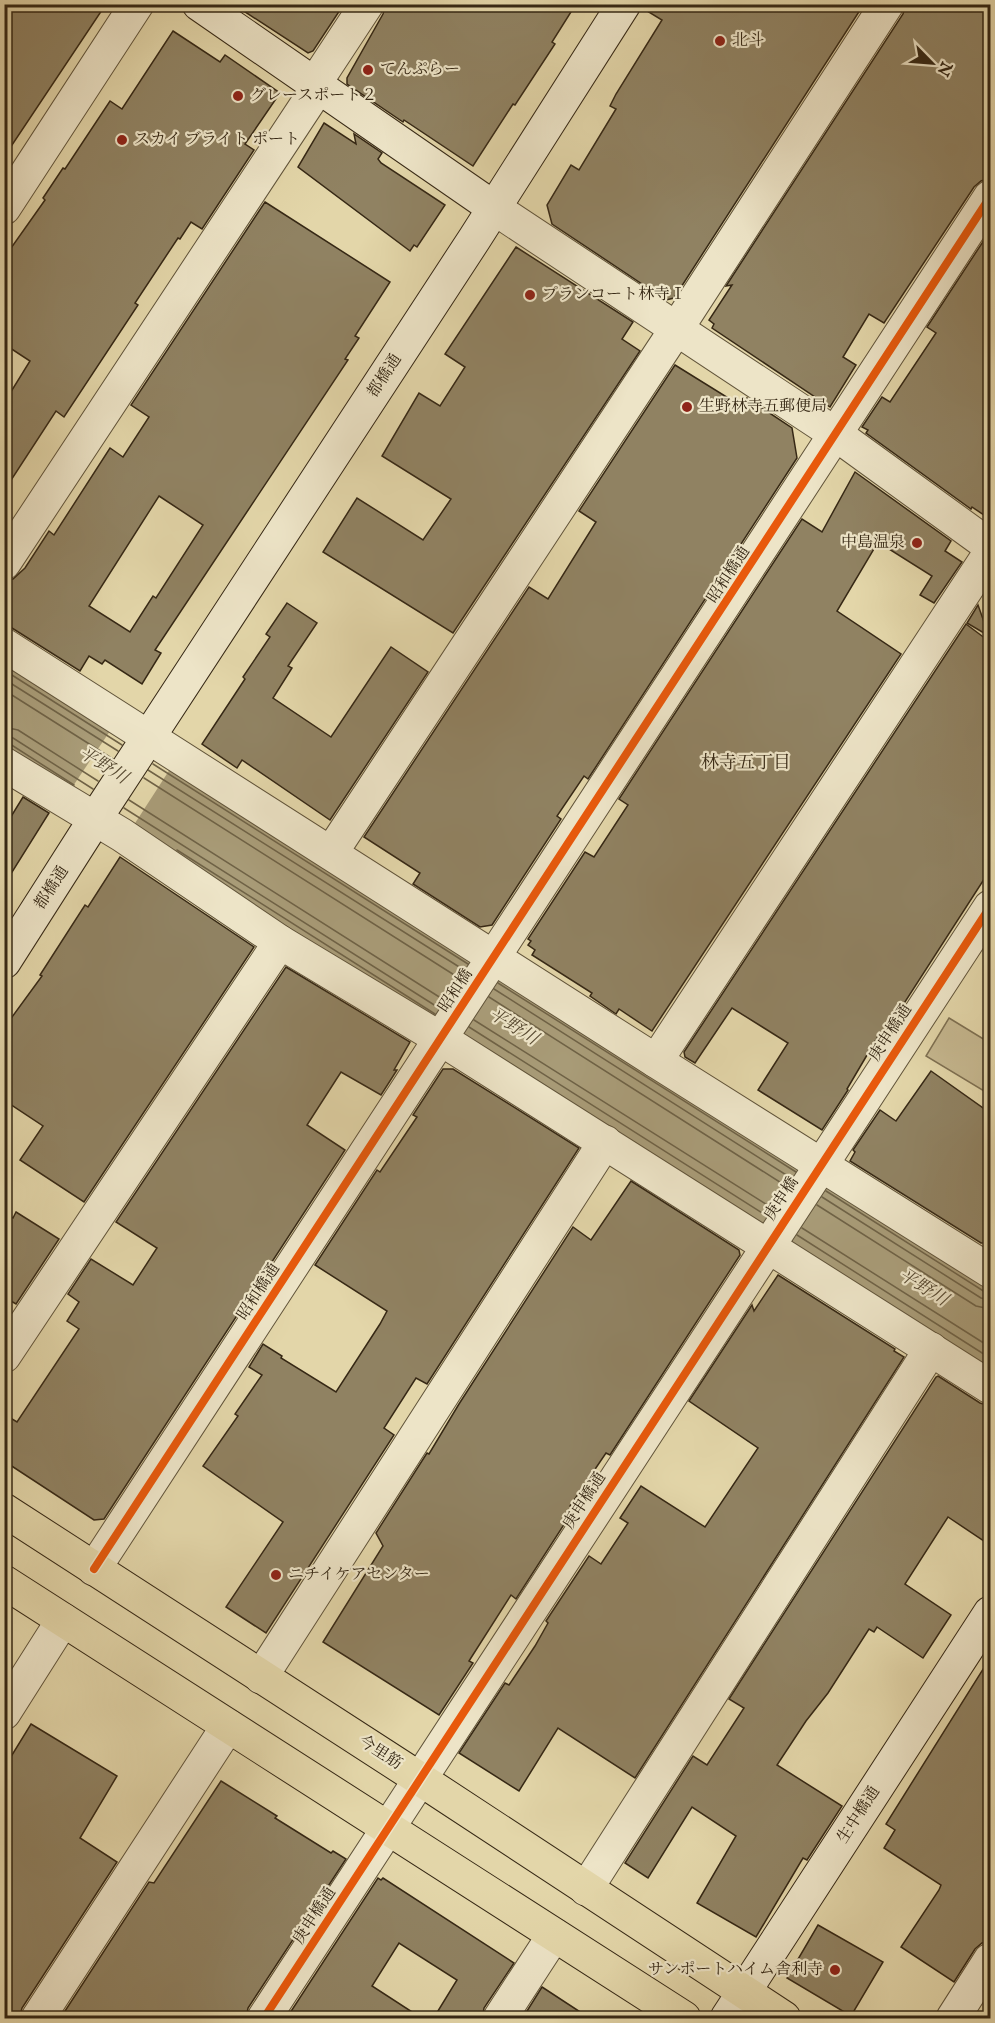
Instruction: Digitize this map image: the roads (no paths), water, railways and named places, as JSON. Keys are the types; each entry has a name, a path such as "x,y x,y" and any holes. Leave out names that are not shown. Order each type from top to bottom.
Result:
{"main road":[{"name":"今里筋","path":"4,1510 586,1889 736,2005 784,2019"},
{"path":"4,1582 684,2019"}],"street":[{"path":"4,208 137,4"},
{"path":"199,4 494,208 837,435 990,546"},
{"path":"4,563 317,85 367,4"},
{"name":"都橋通","path":"4,962 624,4"},
{"path":"331,853 677,328 887,4"},
{"name":"昭和橋通","path":"491,961 990,198"},
{"path":"656,1061 990,553"},
{"path":"4,645 146,741 331,853 491,961 656,1061 818,1169 989,1266"},
{"path":"4,764 97,816 280,942 443,1035 604,1142 770,1243 990,1388"},
{"name":"庚申橋通","path":"818,1169 990,907"},
{"path":"4,1356 280,942"},
{"name":"昭和橋","path":"443,1035 491,961"},
{"name":"昭和橋通","path":"94,1569 443,1035"},
{"path":"261,1677 604,1142"},
{"name":"庚申橋","path":"770,1243 818,1169"},
{"name":"庚申橋通","path":"264,2019 770,1243"},
{"path":"586,1889 931,1349"},
{"name":"生中橋通","path":"736,2005 990,1612"},
{"path":"4,1713 63,1620"},
{"path":"38,2019 228,1726"},
{"path":"500,2019 554,1935"},
{"path":"953,2019 990,1960"}],"water":[{"name":"平野川","path":"4,663 990,1288 990,1374 5,748"}],"place":[{"name":"北斗","path":"720,41"},
{"name":"てんぷらー","path":"368,70"},
{"name":"グレースポート２","path":"238,96"},
{"name":"スカイ ブライト ポート","path":"122,140"},
{"name":"プランコート林寺Ⅰ","path":"530,295"},
{"name":"生野林寺五郵便局","path":"687,407"},
{"name":"中島温泉","path":"917,543"},
{"name":"ニチイケアセンター","path":"276,1575"},
{"name":"サンポートハイム舎利寺","path":"835,1970"}],"district":[{"name":"林寺五丁目","path":"746,763"}]}
